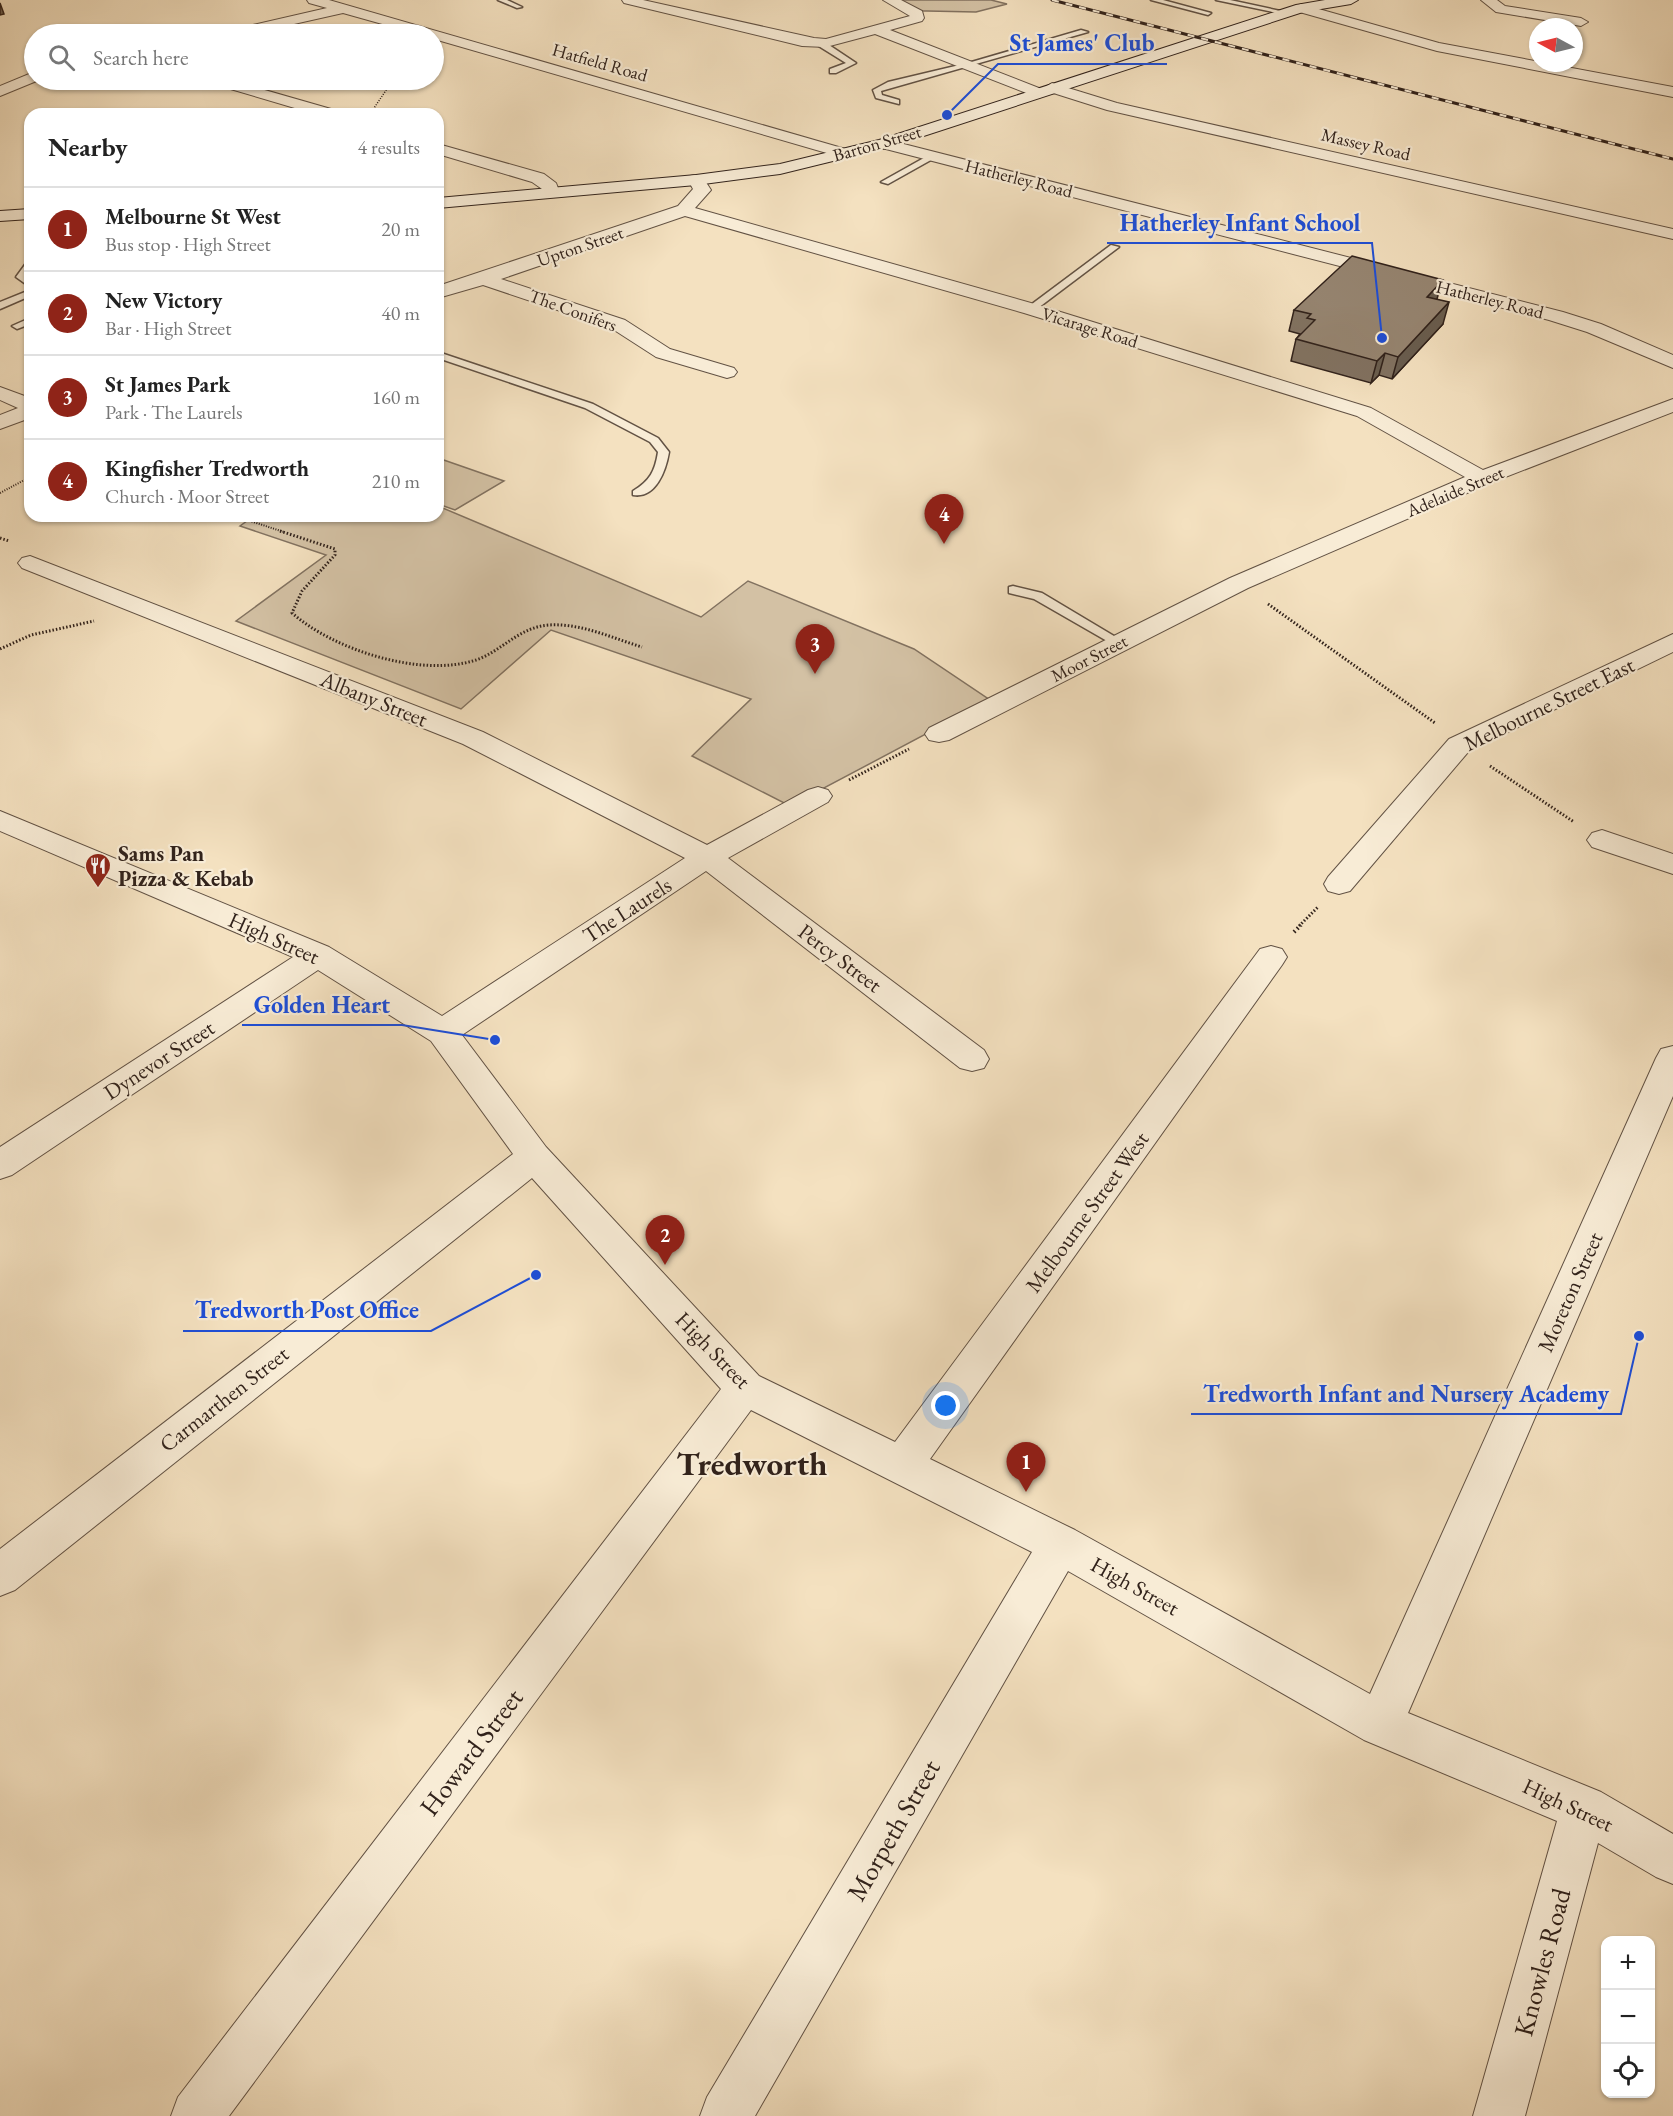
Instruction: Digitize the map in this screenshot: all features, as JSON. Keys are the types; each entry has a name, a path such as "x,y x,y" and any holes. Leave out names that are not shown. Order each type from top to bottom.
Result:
{"street":[{"name":"Hatfield Road","path":"314,0 400,24"},
{"path":"629,0 700,19 732,23 806,42 819,43 917,18 917,14 890,0"},
{"name":"Barton Street","path":"444,203 696,180 780,169 884,144 1294,10 1351,0"},
{"path":"1488,0 1501,9 1556,18"},
{"path":"275,24 368,3"},
{"path":"1294,10 1437,47 1673,92"},
{"name":"Massey Road","path":"877,30 1045,91 1673,234"},
{"name":"Hatfield Road","path":"444,37 843,153"},
{"path":"0,91 24,81"},
{"path":"249,90 311,108"},
{"name":"Hatherley Road","path":"884,144 1556,316 1594,328 1673,362"},
{"path":"444,152 538,178 550,187 551,194"},
{"path":"684,210 702,190 696,180"},
{"name":"Upton Street","path":"444,290 684,210"},
{"name":"Vicarage Road","path":"684,210 1031,309 1364,412 1482,478"},
{"path":"0,216 24,214"},
{"name":"The Conifers","path":"483,279 618,324 663,353 727,372"},
{"path":"0,393 24,403"},
{"name":"Adelaide Street","path":"1239,583 1482,478 1673,405"},
{"path":"0,423 24,413"},
{"name":"Albany Street","path":"30,563 472,738 707,857"},
{"name":"Moor Street","path":"939,734 1239,583"},
{"name":"Melbourne Street East","path":"1339,884 1460,745 1673,642"},
{"name":"The Laurels","path":"442,1032 707,857 818,796"},
{"name":"High Street","path":"0,820 318,956 442,1032 534,1157 745,1388 1060,1544 1380,1724 1584,1809 1673,1860"},
{"path":"1602,840 1673,864"},
{"name":"Percy Street","path":"707,857 972,1059"},
{"name":"Dynevor Street","path":"0,1165 318,956"},
{"name":"Melbourne Street West","path":"902,1466 1271,957"},
{"name":"Moreton Street","path":"1380,1724 1673,1058"},
{"name":"Carmarthen Street","path":"0,1575 534,1157"},
{"name":"Howard Street","path":"197,2116 745,1388"},
{"name":"Morpeth Street","path":"726,2116 1060,1544"},
{"name":"Knowles Road","path":"1499,2116 1584,1809"}],"lane":[{"path":"501,0 519,7"},
{"path":"1154,0 1208,13"},
{"path":"1219,0 1294,10"},
{"path":"896,102 879,96 877,90 891,84 970,65 1084,32"},
{"path":"819,43 852,63 833,71"},
{"path":"885,182 934,156"},
{"path":"1031,309 1114,247"},
{"path":"0,306 24,296"},
{"path":"17,326 24,323"},
{"path":"444,357 589,406 654,440 664,452 660,473 651,486 637,493"},
{"path":"1013,590 1038,596 1118,642"}],"path":[{"path":"374,108 386,90"},
{"path":"0,493 24,480"},
{"path":"253,522 335,549 335,555 302,591 292,613 318,632 342,644 371,654 402,663 425,666 458,664 474,661 492,652 518,633 532,627 549,625 567,626 642,647"},
{"path":"1239,583 1445,730 1460,745 1602,840"},
{"path":"0,650 31,635 104,619 109,594"},
{"path":"818,796 939,734"},
{"path":"1271,957 1339,884"}],"shaded area":[{"path":"896,0 991,0 1007,4 976,12 916,11"},
{"path":"444,460 504,481 455,510 444,506"},
{"path":"444,509 701,617 748,581 914,649 990,700 790,806 692,756 751,699 551,630 461,709 236,621 326,555 240,526 246,522 444,522"}],"building":[{"path":"1352,256 1443,280 1427,297 1449,302 1398,357 1385,353 1377,361 1296,339 1315,320 1307,318 1311,314 1294,310"}],"railway":[{"path":"1052,0 1673,159"}],"place":[{"name":"St James' Club","path":"947,115"},
{"name":"Hatherley Infant School","path":"1382,338"},
{"name":"Kingfisher Tredworth","path":"944,544"},
{"name":"St James Park","path":"815,674"},
{"name":"Sams Pan Pizza & Kebab","path":"98,889"},
{"name":"Golden Heart","path":"495,1040"},
{"name":"New Victory","path":"665,1265"},
{"name":"Tredworth Post Office","path":"536,1275"},
{"name":"Tredworth Infant and Nursery Academy","path":"1639,1336"},
{"name":"Melbourne St West","path":"1026,1492"}],"district":[{"name":"Tredworth","path":"752,1463"}]}
